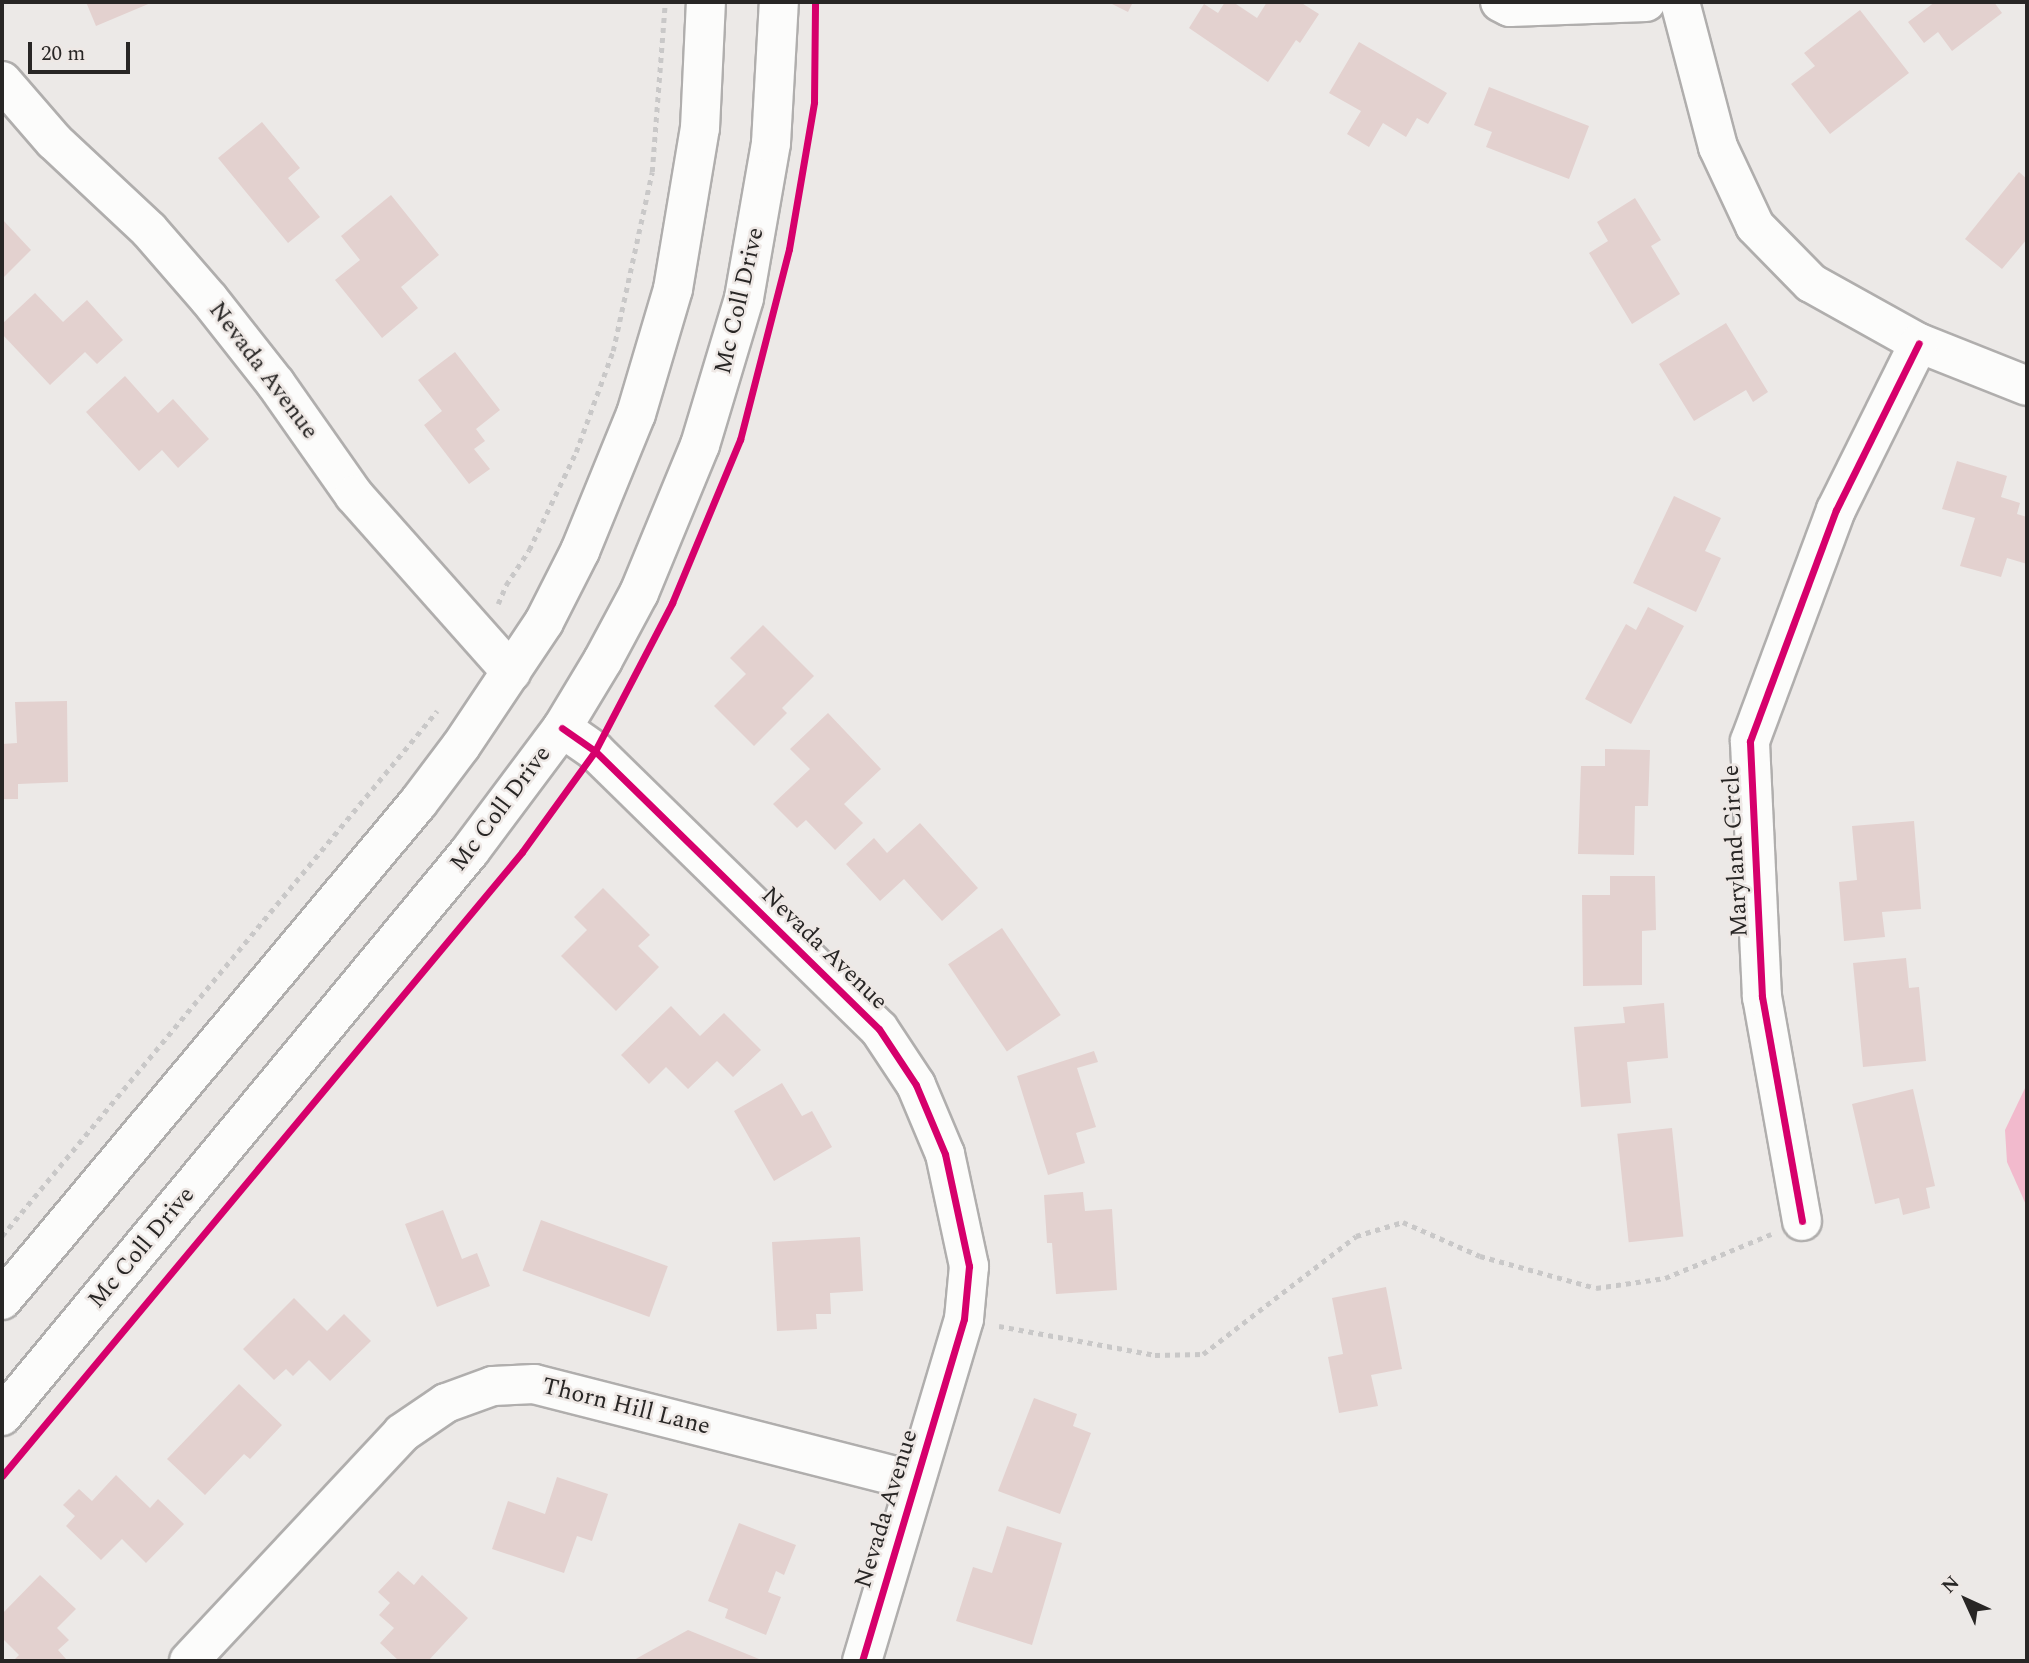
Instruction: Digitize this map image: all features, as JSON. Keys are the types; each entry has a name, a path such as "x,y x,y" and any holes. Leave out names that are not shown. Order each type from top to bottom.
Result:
{"street":[{"path":"2,1300 418,803 544,622 580,551 636,414 673,289 700,128 706,2"},
{"name":"Mc Coll Drive","path":"2,1416 423,909 562,728 603,660 639,593 700,445 725,370 744,298 762,206 771,143 779,2"},
{"path":"1500,2 1510,7 1646,2"},
{"path":"1680,2 1718,147 1755,226 1811,283 1919,343 2027,386"},
{"name":"Nevada Avenue","path":"2,81 54,141 149,230 209,299 276,384 354,495 511,673"},
{"name":"Maryland Circle","path":"1802,1221 1762,996 1750,741 1836,510 1919,343"},
{"name":"Nevada Avenue","path":"562,728 595,751 879,1029 916,1085 945,1154 969,1266 964,1319 862,1661"},
{"name":"Thorn Hill Lane","path":"189,1661 402,1433 446,1403 493,1386 534,1384 915,1481"}],"path":[{"path":"484,642 506,585 529,550 576,452 613,351 653,172 665,2"},
{"path":"2,1236 439,708"},
{"path":"964,1319 1155,1355 1203,1354 1356,1236 1404,1222 1480,1256 1596,1288 1665,1278 1802,1221"}],"shaded area":[{"path":"2027,1084 2027,1207 2007,1162 2005,1130"}],"building":[{"path":"86,2 153,2 96,26"},
{"path":"1108,2 1133,2 1128,12"},
{"path":"1225,2 1233,2 1257,18 1267,2 1300,2 1319,14 1300,43 1296,40 1268,82 1189,28 1204,4 1218,13"},
{"path":"1935,2 1994,2 2002,13 1952,51 1938,32 1924,43 1908,22"},
{"path":"1860,10 1909,73 1830,134 1791,84 1815,66 1804,53"},
{"path":"1359,42 1447,93 1428,124 1417,118 1406,137 1383,123 1369,147 1347,134 1361,111 1329,93"},
{"path":"1489,87 1589,126 1569,179 1486,147 1492,132 1474,125"},
{"path":"262,122 300,168 288,178 320,217 288,243 218,158"},
{"path":"2019,172 2027,179 2027,239 2002,269 1965,239"},
{"path":"391,195 439,255 401,287 418,308 382,338 335,280 360,260 341,236"},
{"path":"1635,198 1661,240 1651,246 1680,294 1632,324 1589,253 1608,241 1597,222"},
{"path":"2,219 31,250 2,279"},
{"path":"35,293 63,322 87,300 123,340 97,364 85,352 50,385 2,334 2,324"},
{"path":"1726,323 1768,392 1753,402 1746,390 1694,421 1659,364"},
{"path":"455,352 500,410 476,429 485,441 474,449 490,469 469,484 424,425 442,411 418,380"},
{"path":"125,376 158,413 173,399 209,439 178,468 162,450 139,471 86,412"},
{"path":"1957,461 2007,476 2001,497 2020,503 2017,514 2027,517 2027,564 2007,558 2001,577 1960,566 1975,518 1942,509"},
{"path":"1674,496 1721,518 1705,551 1721,558 1696,612 1633,583"},
{"path":"1648,607 1684,626 1631,724 1585,699 1626,624 1636,630"},
{"path":"763,625 814,676 782,708 787,713 754,746 714,706 746,674 730,658"},
{"path":"67,701 68,782 18,784 18,799 2,799 2,744 17,743 15,702"},
{"path":"828,713 881,769 844,804 863,823 835,850 806,820 797,828 773,804 810,769 790,749"},
{"path":"1605,749 1650,750 1648,806 1635,806 1634,855 1578,854 1581,766 1605,766"},
{"path":"1914,821 1921,909 1882,912 1885,937 1844,941 1839,882 1857,880 1852,826"},
{"path":"920,823 978,888 942,921 904,879 880,901 846,864 874,838 887,853"},
{"path":"1610,876 1655,876 1656,930 1642,931 1642,985 1583,986 1582,895 1610,895"},
{"path":"603,888 650,935 638,946 659,967 616,1011 561,956 587,930 574,917"},
{"path":"1002,928 1061,1015 1007,1051 948,964"},
{"path":"1906,958 1909,988 1919,987 1926,1061 1863,1067 1853,963"},
{"path":"1664,1003 1668,1058 1627,1062 1631,1103 1581,1107 1574,1027 1625,1023 1623,1007"},
{"path":"671,1006 700,1036 724,1013 761,1050 733,1077 717,1061 688,1089 666,1067 649,1084 621,1055"},
{"path":"1094,1051 1098,1062 1077,1068 1096,1127 1076,1133 1085,1163 1048,1175 1017,1076"},
{"path":"782,1083 802,1116 812,1111 832,1147 774,1181 734,1111"},
{"path":"1913,1089 1935,1186 1926,1188 1930,1208 1903,1215 1899,1198 1875,1204 1852,1104"},
{"path":"1672,1128 1683,1236 1629,1242 1617,1134"},
{"path":"1083,1192 1085,1211 1112,1209 1117,1290 1056,1294 1052,1243 1047,1243 1044,1195"},
{"path":"443,1210 462,1259 477,1253 490,1286 437,1307 405,1224"},
{"path":"541,1220 668,1266 649,1317 523,1271"},
{"path":"860,1237 863,1291 830,1293 831,1314 816,1314 817,1329 777,1331 772,1242"},
{"path":"1386,1287 1402,1369 1371,1375 1378,1406 1339,1413 1328,1357 1343,1354 1332,1298"},
{"path":"294,1298 327,1331 344,1314 371,1341 330,1381 309,1360 293,1376 286,1369 274,1380 243,1349"},
{"path":"239,1384 282,1425 250,1459 244,1454 205,1495 167,1459"},
{"path":"1034,1398 1077,1414 1073,1426 1091,1433 1060,1514 998,1491"},
{"path":"116,1475 150,1508 158,1499 184,1524 146,1563 122,1539 101,1560 66,1526 75,1516 63,1505 79,1489 92,1501"},
{"path":"557,1477 608,1494 592,1541 577,1536 564,1573 492,1549 508,1501 545,1514"},
{"path":"739,1523 796,1545 784,1575 776,1571 768,1592 781,1597 766,1635 725,1618 728,1609 708,1601"},
{"path":"1007,1526 1062,1543 1032,1645 956,1621 973,1567 992,1573"},
{"path":"398,1571 414,1585 422,1575 468,1618 428,1661 399,1661 380,1643 394,1628 379,1615 390,1603 378,1592"},
{"path":"40,1575 76,1609 57,1628 69,1640 58,1650 66,1659 13,1661 19,1655 2,1638 2,1614"},
{"path":"688,1630 764,1661 632,1661"}],"cycle path":[{"path":"2,1476 522,852 595,751 672,603 740,440 789,249 814,102 815,2"},
{"path":"1802,1221 1762,997 1750,741 1836,510 1919,343"},
{"path":"562,728 595,751 879,1029 916,1085 945,1154 969,1266 964,1319 862,1661"}]}
